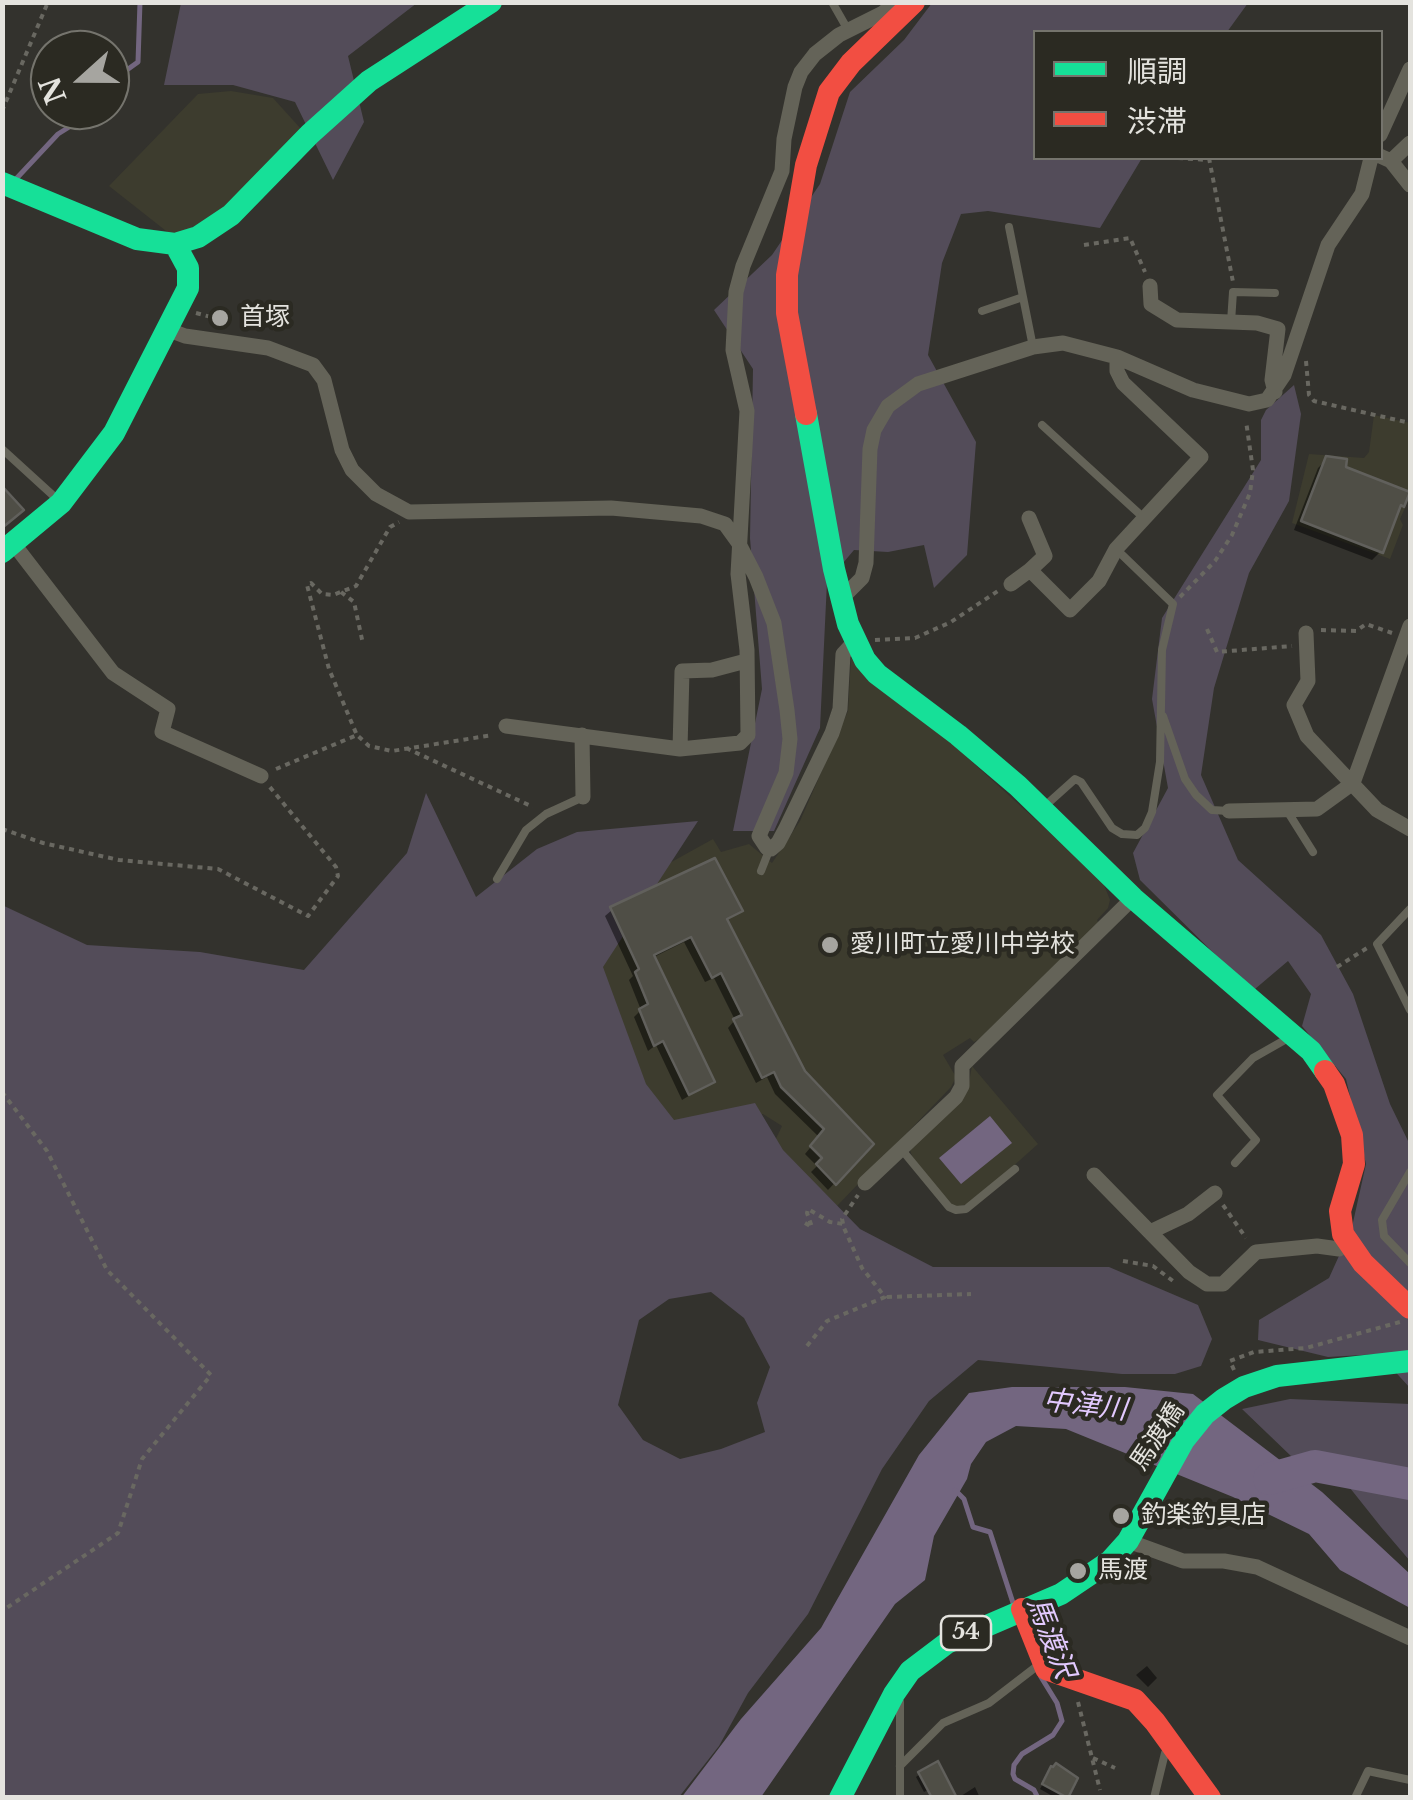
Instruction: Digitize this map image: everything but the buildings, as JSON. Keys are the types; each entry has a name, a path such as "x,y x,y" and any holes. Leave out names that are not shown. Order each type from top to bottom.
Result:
{"street":[{"path":"10,186 122,234 154,242 175,244 215,229 369,81 491,2"},
{"path":"506,726 680,748 740,743 748,735 738,542 747,411 733,350 736,292 782,171 784,139 797,79 816,54 896,2"},
{"path":"914,2 851,63 829,92 806,164 787,275 787,313 841,599 855,641 877,674 958,734 1042,808 1133,898 1311,1051 1334,1084 1352,1134 1354,1164 1340,1211 1340,1226 1347,1243 1410,1308"},
{"path":"1383,128 1410,69"},
{"path":"1410,144 1386,159 1410,186"},
{"path":"841,599 862,578 866,563 870,449 880,416 902,393 918,384 1033,348 1064,343 1117,357 1193,390 1254,405 1267,400 1284,375 1328,245 1362,194 1370,160"},
{"path":"175,244 188,268 188,288 114,432 61,503 8,548 113,673 168,709 162,732 261,776"},
{"path":"1150,286 1150,304 1178,320 1257,322 1278,330 1274,392"},
{"path":"168,330 268,348 313,365 324,380 342,450 352,470 376,494 410,512 612,508 701,516 724,524 738,542 774,623 790,739 786,772 759,836 763,845 770,848 778,843 832,733 840,709 843,654 855,641"},
{"path":"1030,570 1070,610 1100,581 1116,549 1201,457 1123,383 1117,371 1117,357"},
{"path":"1011,584 1045,556 1030,518"},
{"path":"1229,811 1317,809 1353,783 1409,630"},
{"path":"1306,639 1308,681 1294,705 1307,736 1378,810 1410,829"},
{"path":"680,748 682,671 712,670 746,660"},
{"path":"582,735 583,796"},
{"path":"866,1183 956,1097 962,1086 962,1066 1133,898"},
{"path":"1094,1175 1188,1272 1207,1284 1223,1284 1256,1252 1317,1246 1339,1249 1347,1243"},
{"path":"1150,1232 1188,1214 1215,1193"},
{"name":"54","path":"1239,1390 1292,1373 1410,1361"},
{"name":"馬渡橋","path":"1134,1531 1184,1440 1205,1414 1239,1390"},
{"path":"1134,1531 1183,1561 1257,1567 1410,1638"},
{"name":"54","path":"840,1798 910,1671 934,1650 1081,1583 1110,1561 1134,1531"},
{"path":"1022,1609 1041,1662 1053,1674 1120,1692 1135,1700 1174,1746 1210,1798"}],"lane":[{"path":"832,2 848,30"},
{"path":"1009,226 1033,348"},
{"path":"1230,322 1234,292 1276,293"},
{"path":"982,311 1022,297"},
{"path":"1042,424 1144,520"},
{"path":"2,449 61,503"},
{"path":"1042,808 1075,779 1112,828 1122,834 1137,835 1145,828 1158,791 1162,650 1173,604 1116,549"},
{"path":"1162,713 1185,779 1196,796 1212,810 1229,811"},
{"path":"497,879 526,830 546,814 583,796"},
{"path":"1286,810 1313,852"},
{"path":"761,871 770,848"},
{"path":"1410,909 1377,944 1410,1010"},
{"path":"1235,1162 1259,1140 1217,1096 1253,1058 1293,1034"},
{"path":"901,1148 949,1207 956,1210 966,1209 1015,1169"},
{"path":"1410,1172 1382,1220 1384,1236 1410,1263"},
{"path":"900,1766 943,1723 989,1703 1041,1662"},
{"path":"894,1694 901,1702 900,1798"},
{"path":"1154,1798 1165,1753 1174,1746"},
{"path":"1354,1798 1368,1771 1410,1780"}],"path":[{"path":"2,111 48,2"},
{"path":"1209,160 1234,292"},
{"path":"1084,245 1130,238 1150,286"},
{"path":"1305,354 1309,395 1314,401 1410,422"},
{"path":"1173,604 1215,560 1232,535 1250,492 1252,456 1246,425"},
{"path":"410,512 390,528 356,586 322,594 311,583 307,585 329,668 356,735 369,746 392,752 501,734 506,726"},
{"path":"855,641 915,638 952,622 1011,584"},
{"path":"341,592 354,602 363,644"},
{"path":"1207,629 1216,652 1306,639 1336,628 1356,631 1366,624 1409,630"},
{"path":"2,829 43,844 119,860 218,869 308,916 338,876 336,867 261,776 356,735"},
{"path":"406,748 546,814"},
{"path":"1337,967 1377,944"},
{"path":"2,1092 47,1151 107,1270 211,1374 142,1459 118,1533 2,1612"},
{"path":"866,1183 842,1220 862,1268 886,1297 896,1300 971,1294"},
{"path":"1215,1193 1248,1240"},
{"path":"805,1222 812,1227 808,1209 830,1222 843,1224"},
{"path":"1122,1261 1153,1266 1174,1282"},
{"path":"807,1346 827,1321 886,1297"},
{"path":"1239,1390 1230,1361 1254,1352 1306,1348 1410,1320"},
{"path":"1075,1680 1100,1790"},
{"path":"1093,1758 1115,1768"}],"shaded area":[{"path":"181,3 417,3 348,56 364,122 333,180 295,102 233,85 164,85"},
{"path":"932,3 1248,3 1228,30 1033,30 1033,160 1141,160 1100,228 988,211 961,214 942,263 928,355 976,442 967,555 934,588 924,545 888,552 854,550 827,582 820,728 774,831 733,831 762,689 750,538 753,369 714,310 772,255 820,184 850,92 904,40"},
{"path":"231,91 273,98 302,130 227,206 175,238 109,186 198,94"},
{"path":"1294,385 1301,414 1289,501 1249,573 1214,688 1201,775 1238,860 1321,935 1353,994 1390,1104 1410,1145 1410,1388 1379,1354 1328,1357 1258,1340 1259,1320 1329,1278 1352,1227 1366,1164 1346,1079 1302,1026 1311,994 1288,961 1255,989 1241,980 1140,880 1133,853 1168,788 1152,699 1162,618 1261,460 1261,420 1266,410"},
{"path":"1374,415 1410,423 1410,497 1390,559 1292,523 1309,454 1364,458 1369,452"},
{"name":"愛川町立愛川中学校","path":"851,658 870,682 937,730 1102,880 1110,900 1097,920 1099,924 985,1036 974,1042 970,1038 943,1055 956,1077 951,1087 837,1206 772,1147 782,1126 763,1114 684,1136 653,1111 581,912 713,839 721,852 749,844 772,863 800,821 848,711"},
{"path":"426,793 476,897 537,849 577,832 698,821 603,967 646,1084 674,1120 755,1103 783,1150 860,1229 933,1267 1109,1267 1198,1305 1212,1339 1201,1366 1175,1374 1122,1374 978,1360 929,1401 882,1469 808,1614 748,1693 719,1746 679,1797 3,1797 2,905 87,945 200,952 304,970 407,853","holes":["711,1292 744,1318 770,1367 757,1403 765,1432 680,1459 643,1440 618,1405 639,1320 669,1299"]},
{"path":"972,1066 1038,1144 972,1203 956,1207 915,1165 910,1150 968,1087"},
{"path":"1290,1399 1410,1404 1410,1477 1292,1457 1242,1409"},
{"path":"1350,1488 1410,1493 1410,1561 1381,1527"}],"water":[{"path":"990,1116 1012,1143 961,1184 939,1158"},
{"name":"中津川","path":"1012,1387 1125,1387 1193,1394 1322,1492 1410,1574 1410,1608 1340,1570 1309,1534 1233,1497 1066,1429 1016,1426 986,1442 934,1536 925,1580 895,1604 761,1797 681,1798 741,1719 821,1628 919,1455 969,1393"}],"waterway":[{"path":"130,68 138,62 140,2"},
{"path":"15,180 64,130"},
{"path":"1269,1479 1315,1466 1410,1484"},
{"name":"馬渡沢","path":"955,1490 964,1499 973,1527 990,1532 1014,1606"},
{"name":"馬渡沢","path":"1038,1798 1034,1790 1013,1774 1022,1754 1053,1735 1062,1721 1057,1703 1041,1677"}],"traffic: fast":[{"path":"2,183 137,239 175,244 198,237 231,215 310,134 369,81 491,2"},
{"path":"2,552 61,503 114,433 188,288 188,268 175,244"},
{"path":"806,414 834,569 848,624 865,660 877,674 1018,786 1133,898 1311,1051 1325,1071"},
{"path":"840,1798 910,1671 947,1643 1061,1594 1110,1561 1128,1541 1184,1440 1205,1414 1224,1399 1244,1387 1277,1376 1410,1361"}],"traffic: jam":[{"path":"806,414 787,313 787,275 806,165 829,92 851,63 914,2"},
{"path":"1325,1071 1334,1084 1352,1135 1354,1164 1340,1211 1343,1234 1363,1263 1410,1308"},
{"path":"1022,1609 1046,1669 1135,1700 1210,1798"}],"place":[{"name":"首塚","path":"220,318"},
{"name":"愛川町立愛川中学校","path":"830,945"},
{"name":"釣楽釣具店","path":"1121,1516"},
{"name":"馬渡","path":"1078,1571"}]}
